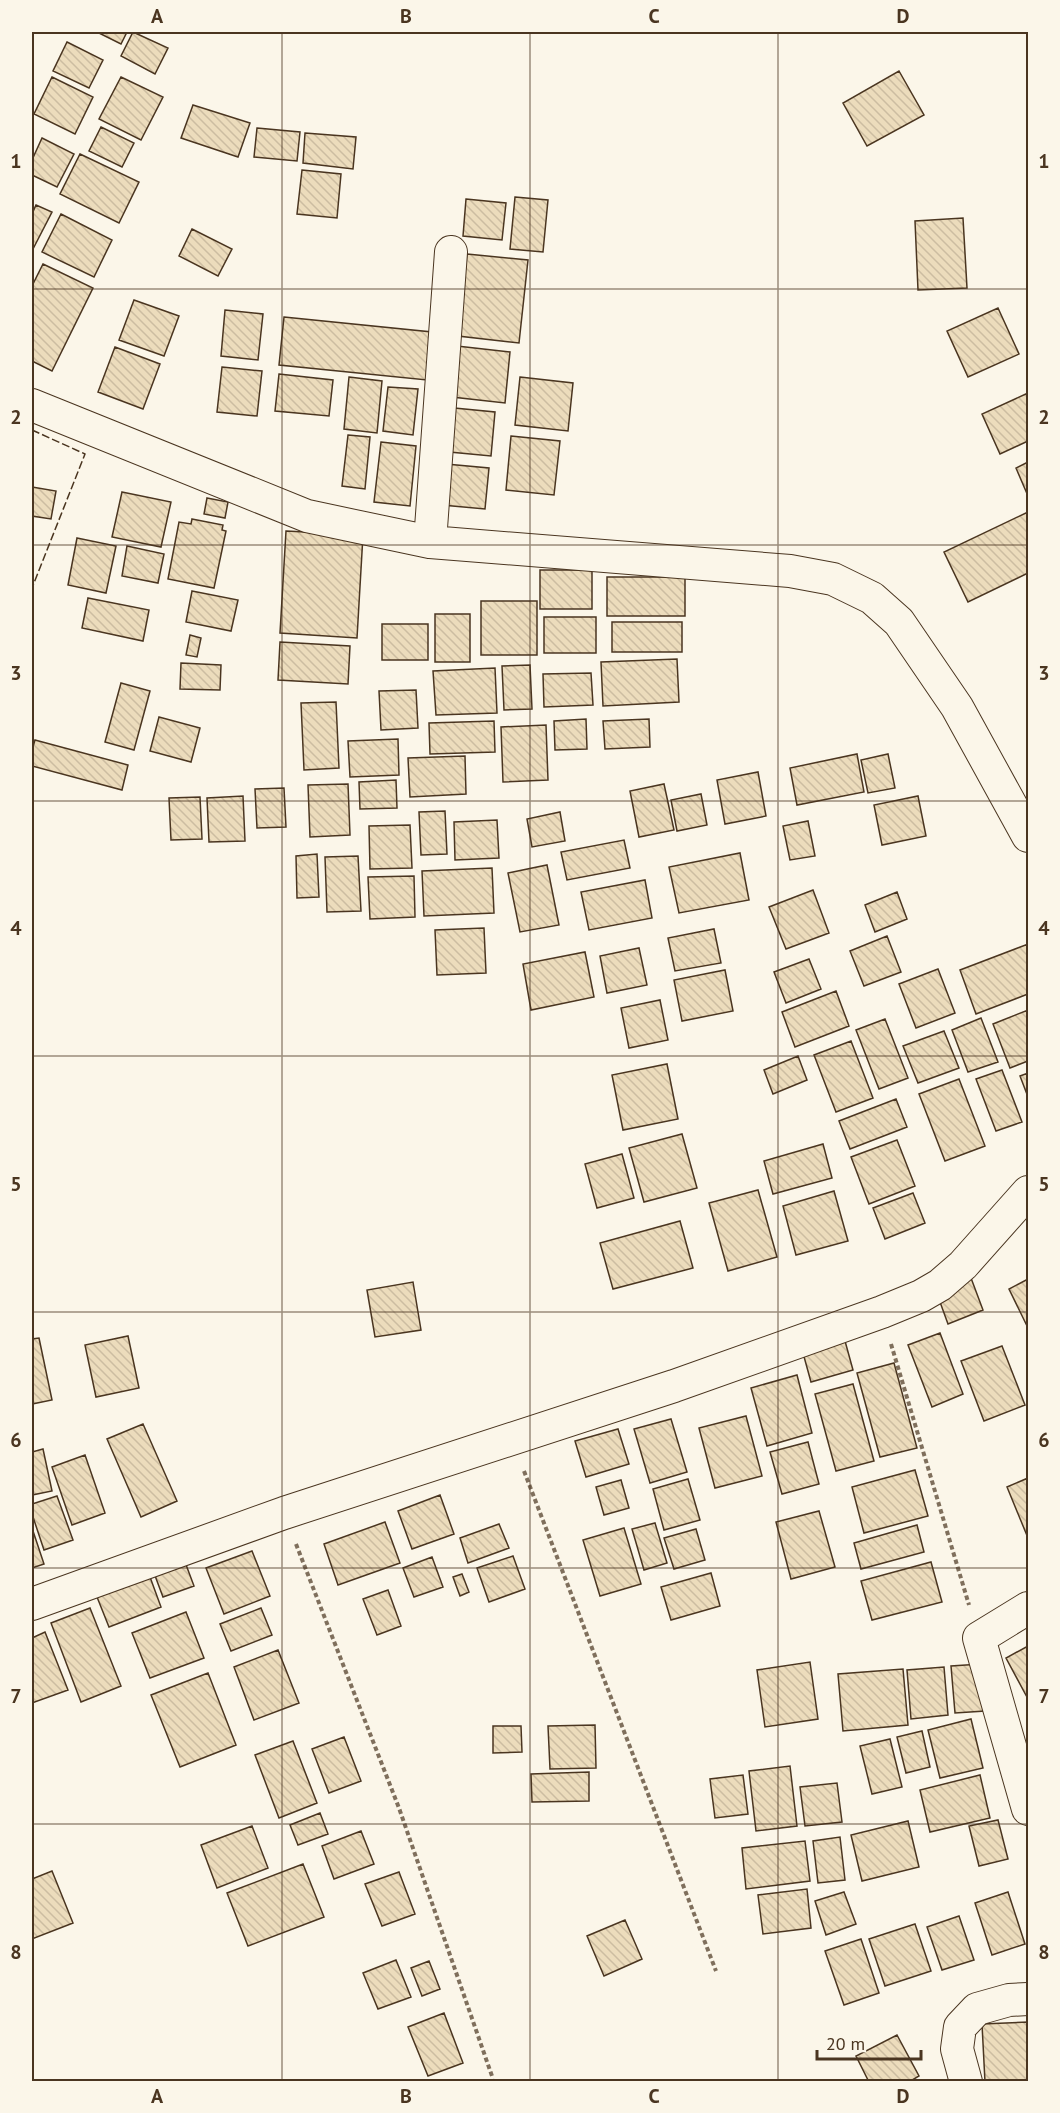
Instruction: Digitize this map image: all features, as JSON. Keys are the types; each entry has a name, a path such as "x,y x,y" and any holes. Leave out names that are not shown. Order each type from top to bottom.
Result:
{"street":[{"path":"430,542 451,252"},
{"path":"32,405 307,516 430,542 790,571 833,579 872,598 899,622 957,707 1029,836"},
{"path":"32,1604 284,1514 674,1386 921,1296 940,1285 963,1265 1029,1192"},
{"path":"1029,1608 979,1638 1029,1809"},
{"path":"966,2082 957,2049 960,2027 977,2009 1009,2000 1029,1999"}],"path":[{"path":"882,1312 979,1638"},
{"path":"511,1439 716,1971"},
{"path":"284,1514 399,1808 493,2079"}],"building":[{"path":"97,32 127,32 121,44"},
{"path":"133,32 168,48 155,74 121,56"},
{"path":"67,42 103,60 89,88 53,71"},
{"path":"899,71 924,115 867,146 843,103"},
{"path":"52,77 93,97 75,134 34,114"},
{"path":"121,77 163,97 141,140 99,119"},
{"path":"193,105 250,123 238,157 181,138"},
{"path":"101,127 134,143 122,167 89,151"},
{"path":"257,128 300,132 297,161 254,157"},
{"path":"305,133 356,137 353,169 303,163"},
{"path":"42,138 74,154 57,187 32,175 32,160"},
{"path":"80,154 139,182 119,223 60,194"},
{"path":"302,170 341,174 337,218 297,214"},
{"path":"515,197 548,200 543,252 510,249"},
{"path":"466,199 506,203 502,240 463,236"},
{"path":"36,205 52,212 33,249 32,214"},
{"path":"61,214 112,240 94,277 42,252"},
{"path":"963,218 967,288 918,290 915,221"},
{"path":"192,229 232,249 218,276 179,256"},
{"path":"467,254 528,260 519,343 458,336"},
{"path":"43,264 93,288 52,371 32,361 32,286"},
{"path":"134,300 179,316 164,356 119,340"},
{"path":"998,308 1019,354 968,377 947,331"},
{"path":"225,310 263,314 258,360 221,356"},
{"path":"284,317 432,332 427,380 279,365"},
{"path":"448,345 510,352 505,403 443,396"},
{"path":"115,347 160,364 143,409 98,392"},
{"path":"222,367 262,371 257,416 217,412"},
{"path":"279,374 333,380 329,416 275,411"},
{"path":"349,377 382,381 377,433 344,429"},
{"path":"520,377 573,383 568,431 515,425"},
{"path":"388,387 418,389 413,435 383,431"},
{"path":"1028,393 1028,441 1000,454 982,414"},
{"path":"444,407 495,412 491,456 439,451"},
{"path":"348,435 370,437 365,489 342,486"},
{"path":"511,436 560,441 554,495 506,490"},
{"path":"381,442 416,446 410,506 374,502"},
{"path":"1028,462 1028,496 1016,468"},
{"path":"435,463 489,468 485,509 431,504"},
{"path":"32,487 56,491 51,519 32,516"},
{"path":"122,492 171,502 161,547 112,537"},
{"path":"207,498 228,502 225,518 204,514"},
{"path":"1028,512 1028,573 968,602 944,552"},
{"path":"192,519 223,525 222,530 226,531 214,588 168,579 179,522 191,524"},
{"path":"286,531 363,535 357,638 280,633"},
{"path":"77,538 116,546 106,593 68,585"},
{"path":"127,546 164,554 158,583 122,576"},
{"path":"540,570 592,570 592,609 540,609"},
{"path":"607,577 685,577 685,616 607,616"},
{"path":"192,591 238,600 231,631 186,622"},
{"path":"88,598 149,610 143,641 82,628"},
{"path":"481,601 537,601 537,655 481,655"},
{"path":"435,614 470,614 470,662 435,662"},
{"path":"544,617 596,617 596,653 544,653"},
{"path":"612,622 682,622 682,652 612,652"},
{"path":"382,624 428,624 428,660 382,660"},
{"path":"190,635 201,638 197,657 186,655"},
{"path":"280,642 350,646 348,684 278,680"},
{"path":"677,659 679,702 603,706 601,662"},
{"path":"181,663 221,665 220,690 180,689"},
{"path":"530,665 532,709 504,710 502,666"},
{"path":"495,668 497,713 436,715 433,671"},
{"path":"591,673 593,705 544,707 543,674"},
{"path":"121,683 150,691 134,750 105,742"},
{"path":"416,690 418,728 381,730 379,691"},
{"path":"336,702 339,768 304,770 301,703"},
{"path":"159,717 200,728 191,762 150,751"},
{"path":"586,719 587,749 555,750 554,721"},
{"path":"649,719 650,747 605,749 603,721"},
{"path":"494,721 495,752 430,754 429,723"},
{"path":"546,725 548,780 503,782 501,727"},
{"path":"398,739 399,775 350,777 348,741"},
{"path":"35,740 128,765 122,790 32,766 32,750"},
{"path":"857,754 864,792 797,805 790,768"},
{"path":"888,754 895,788 868,793 861,760"},
{"path":"465,756 466,794 410,797 408,758"},
{"path":"758,772 766,816 725,824 717,780"},
{"path":"396,780 397,808 360,809 359,782"},
{"path":"348,784 350,835 310,837 308,785"},
{"path":"664,784 674,830 639,837 630,791"},
{"path":"284,788 286,827 257,828 255,789"},
{"path":"701,794 707,825 677,831 671,800"},
{"path":"243,796 245,841 209,842 207,798"},
{"path":"918,796 926,836 882,845 874,805"},
{"path":"200,797 202,839 171,840 169,798"},
{"path":"445,811 447,854 421,855 419,812"},
{"path":"560,812 565,841 532,847 527,819"},
{"path":"497,820 499,858 455,860 454,822"},
{"path":"808,821 815,856 790,860 783,826"},
{"path":"410,825 412,868 370,869 369,826"},
{"path":"624,840 630,868 567,880 561,852"},
{"path":"740,853 749,900 679,913 669,867"},
{"path":"317,854 319,897 297,898 296,856"},
{"path":"358,856 361,911 327,912 325,857"},
{"path":"547,865 559,925 520,932 508,873"},
{"path":"492,868 494,913 424,916 422,871"},
{"path":"414,876 415,917 370,919 368,877"},
{"path":"645,880 652,918 589,930 581,892"},
{"path":"813,890 829,933 786,949 769,907"},
{"path":"897,892 907,919 875,932 865,905"},
{"path":"484,928 486,973 437,975 435,930"},
{"path":"714,929 721,963 675,971 668,938"},
{"path":"887,936 901,972 864,986 850,951"},
{"path":"1028,944 1028,994 976,1014 960,970"},
{"path":"639,948 647,985 607,993 600,956"},
{"path":"585,952 594,997 531,1010 523,964"},
{"path":"809,959 821,989 786,1003 774,972"},
{"path":"938,969 955,1013 916,1028 899,984"},
{"path":"725,970 733,1011 682,1021 674,980"},
{"path":"836,991 849,1026 795,1047 782,1012"},
{"path":"660,1000 668,1040 629,1048 621,1008"},
{"path":"1028,1010 1028,1061 1010,1068 993,1024"},
{"path":"981,1018 998,1062 968,1072 952,1030"},
{"path":"885,1019 908,1078 879,1089 856,1030"},
{"path":"944,1031 959,1068 918,1083 903,1046"},
{"path":"851,1041 873,1098 836,1112 814,1055"},
{"path":"798,1056 807,1080 773,1094 764,1070"},
{"path":"667,1064 678,1119 623,1130 612,1075"},
{"path":"1002,1070 1022,1122 996,1131 976,1079"},
{"path":"1028,1073 1028,1097 1020,1076"},
{"path":"959,1079 985,1146 945,1161 919,1094"},
{"path":"896,1099 907,1127 850,1149 839,1121"},
{"path":"682,1134 697,1188 644,1202 629,1148"},
{"path":"897,1140 915,1186 869,1204 851,1157"},
{"path":"823,1144 832,1178 773,1194 764,1161"},
{"path":"622,1154 634,1198 597,1208 585,1164"},
{"path":"758,1190 777,1257 728,1271 709,1203"},
{"path":"834,1191 848,1241 796,1255 783,1206"},
{"path":"913,1193 925,1223 885,1239 873,1208"},
{"path":"680,1221 693,1268 613,1289 600,1243"},
{"path":"971,1278 983,1310 948,1324 936,1291"},
{"path":"1028,1279 1028,1328 1009,1289"},
{"path":"413,1282 421,1330 375,1337 367,1290"},
{"path":"940,1333 963,1394 932,1407 908,1345"},
{"path":"128,1336 139,1388 96,1397 85,1345"},
{"path":"39,1338 52,1400 32,1404 32,1339"},
{"path":"845,1341 853,1370 811,1382 803,1353"},
{"path":"1002,1346 1025,1405 984,1421 961,1361"},
{"path":"894,1363 917,1448 880,1457 857,1373"},
{"path":"797,1375 812,1433 767,1446 751,1388"},
{"path":"853,1384 874,1461 836,1471 815,1394"},
{"path":"746,1416 762,1476 715,1488 699,1428"},
{"path":"671,1419 687,1472 650,1483 634,1429"},
{"path":"143,1424 177,1501 141,1517 107,1439"},
{"path":"618,1429 629,1464 586,1477 575,1441"},
{"path":"808,1442 819,1484 782,1494 770,1452"},
{"path":"43,1449 52,1491 32,1495 32,1452"},
{"path":"85,1455 105,1513 72,1525 52,1467"},
{"path":"915,1470 928,1516 864,1533 852,1487"},
{"path":"1028,1478 1028,1538 1007,1487"},
{"path":"688,1479 700,1520 664,1530 653,1489"},
{"path":"621,1480 629,1508 604,1515 596,1487"},
{"path":"440,1495 454,1534 412,1549 398,1511"},
{"path":"57,1496 73,1540 44,1550 32,1514 32,1504"},
{"path":"819,1511 835,1567 791,1579 776,1522"},
{"path":"385,1522 400,1563 338,1585 324,1544"},
{"path":"655,1523 667,1563 644,1570 632,1529"},
{"path":"499,1524 509,1548 468,1563 460,1538"},
{"path":"917,1525 924,1552 861,1569 854,1543"},
{"path":"32,1528 44,1564 32,1568"},
{"path":"624,1528 641,1584 600,1596 583,1540"},
{"path":"696,1529 705,1560 674,1569 664,1538"},
{"path":"252,1551 270,1596 224,1614 206,1568"},
{"path":"513,1556 525,1589 489,1602 477,1568"},
{"path":"432,1557 443,1587 414,1597 403,1568"},
{"path":"185,1562 194,1586 163,1597 154,1573"},
{"path":"931,1562 942,1602 872,1620 861,1581"},
{"path":"711,1573 720,1606 671,1620 661,1587"},
{"path":"462,1574 469,1592 460,1596 453,1577"},
{"path":"150,1577 161,1607 109,1627 97,1597"},
{"path":"388,1590 401,1626 377,1635 363,1599"},
{"path":"90,1608 121,1686 81,1702 51,1623"},
{"path":"261,1608 272,1635 231,1651 220,1624"},
{"path":"186,1612 204,1658 150,1678 132,1633"},
{"path":"45,1632 68,1690 32,1703 32,1638"},
{"path":"1028,1646 1028,1699 1006,1658"},
{"path":"278,1650 299,1703 254,1720 234,1667"},
{"path":"810,1662 818,1719 765,1727 757,1670"},
{"path":"981,1664 985,1711 955,1713 951,1666"},
{"path":"944,1667 948,1715 911,1719 907,1670"},
{"path":"903,1669 908,1725 843,1731 838,1674"},
{"path":"208,1673 236,1745 180,1767 151,1695"},
{"path":"971,1719 983,1768 940,1778 928,1730"},
{"path":"595,1725 596,1768 550,1769 548,1726"},
{"path":"493,1726 521,1726 522,1752 493,1753"},
{"path":"922,1731 930,1767 906,1773 897,1737"},
{"path":"344,1737 361,1781 329,1793 312,1749"},
{"path":"890,1739 902,1787 872,1794 860,1746"},
{"path":"293,1741 317,1803 279,1818 255,1755"},
{"path":"790,1766 797,1826 756,1831 749,1771"},
{"path":"589,1772 589,1801 532,1802 531,1774"},
{"path":"743,1775 748,1814 715,1818 710,1779"},
{"path":"980,1775 990,1818 930,1832 920,1790"},
{"path":"837,1783 842,1822 805,1826 800,1787"},
{"path":"320,1813 328,1834 298,1845 290,1825"},
{"path":"998,1820 1008,1859 979,1866 969,1826"},
{"path":"908,1821 919,1867 862,1881 851,1835"},
{"path":"252,1826 268,1868 217,1888 201,1845"},
{"path":"361,1831 374,1864 334,1879 322,1846"},
{"path":"840,1837 845,1880 818,1883 813,1841"},
{"path":"805,1841 810,1881 746,1889 742,1848"},
{"path":"303,1864 324,1917 248,1946 227,1893"},
{"path":"52,1871 73,1923 32,1939 32,1879"},
{"path":"399,1872 415,1914 382,1926 365,1884"},
{"path":"807,1889 811,1928 763,1934 758,1895"},
{"path":"844,1892 856,1924 826,1935 815,1901"},
{"path":"1008,1892 1025,1944 992,1955 975,1903"},
{"path":"959,1916 974,1960 942,1970 927,1927"},
{"path":"625,1920 642,1959 604,1976 587,1936"},
{"path":"915,1924 931,1971 885,1986 869,1939"},
{"path":"861,1939 879,1993 844,2005 825,1951"},
{"path":"396,1960 411,1997 378,2009 363,1973"},
{"path":"429,1961 440,1989 422,1996 411,1968"},
{"path":"444,2013 463,2063 428,2076 408,2027"},
{"path":"1028,2022 1028,2080 985,2082 982,2024"},
{"path":"897,2035 919,2076 909,2082 869,2082 856,2056"}],"fence":[{"path":"32,430 85,454 32,588"}]}
